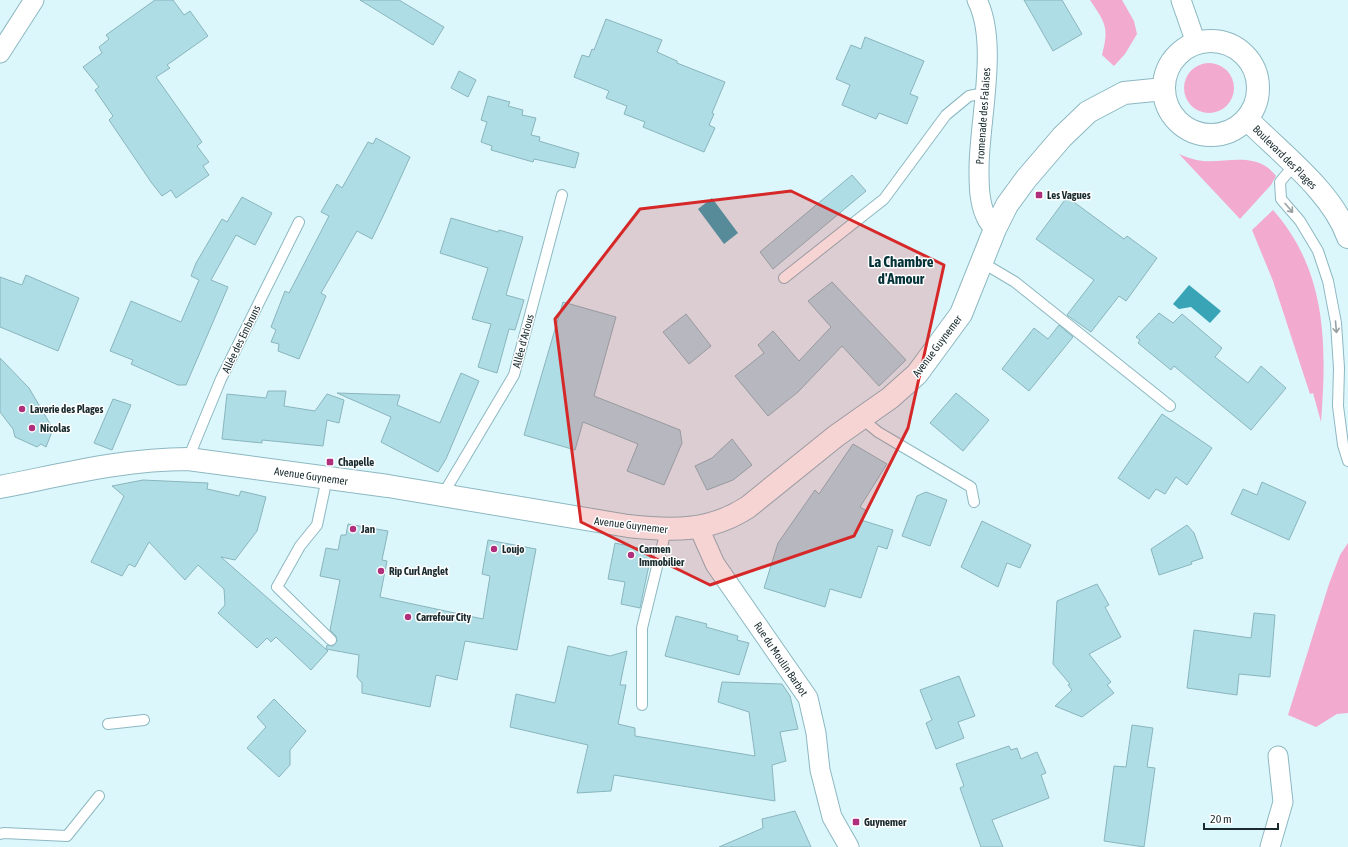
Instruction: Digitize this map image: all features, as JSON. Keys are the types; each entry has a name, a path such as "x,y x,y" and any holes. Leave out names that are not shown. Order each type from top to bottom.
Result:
{"main road":[{"path":"1210,40 1230,45 1246,56 1254,68 1258,81 1258,94 1254,108 1247,119 1235,130 1219,135 1203,135 1187,129 1175,119 1166,105 1164,89 1165,74 1172,61 1183,50 1196,43 1210,40"},
{"name":"Avenue Guynemer","path":"0,487 107,466 154,459 188,459 388,486 628,526 666,530 699,528 738,513 748,507 836,436 890,398 917,374 961,314 995,229 1007,205 1026,179 1062,137 1088,112 1124,93 1164,89"},
{"name":"Boulevard des Plages","path":"1247,119 1271,144 1295,164 1323,195 1348,237"}],"street":[{"path":"0,53 34,0"},
{"name":"Promenade des Falaises","path":"977,0 980,7 986,39 986,73 979,153 978,191 986,217 995,229"},
{"path":"1181,0 1196,43"},
{"name":"Rue du Moulin Barbot","path":"699,528 715,564 808,698 816,733 820,770 832,817 849,847"},
{"path":"1270,847 1283,802 1278,756"}],"lane":[{"path":"784,278 884,199 946,115 969,96 984,93"},
{"path":"1295,164 1280,182 1281,199 1300,221 1318,251 1328,281 1336,323 1339,368 1338,406 1343,445 1348,461"},
{"name":"Allée d'Arious","path":"442,496 514,375 562,195"},
{"name":"Allée des Embruns","path":"188,459 224,373 299,222"},
{"path":"982,263 1015,282 1170,406"},
{"path":"861,418 878,432 971,487 974,502"},
{"path":"327,478 317,525 300,546 277,587 331,640"},
{"path":"642,705 642,628 666,530"},
{"path":"108,724 144,720"},
{"path":"0,834 67,836 99,796"}],"highlighted area":[{"path":"791,191 944,265 908,428 854,536 710,585 581,522 555,319 640,209"}],"shaded area":[{"path":"1090,0 1122,0 1134,21 1137,34 1125,54 1114,66 1102,55 1105,38 1105,26"},
{"path":"1204,63 1214,63 1227,70 1234,83 1234,93 1227,106 1214,113 1204,113 1195,109 1188,102 1184,93 1184,83 1188,74 1195,67"},
{"path":"1179,154 1203,161 1242,160 1260,163 1276,176 1271,185 1240,219"},
{"path":"1273,210 1291,233 1304,258 1314,284 1320,310 1324,365 1321,422 1313,393 1310,394 1273,281 1252,230"},
{"path":"1348,543 1348,713 1337,714 1316,727 1288,715 1329,584 1340,555"}],"water":[{"path":"712,198 738,233 724,244 698,209"},
{"path":"1189,285 1221,311 1210,323 1191,307 1179,309 1173,304"}],"building":[{"path":"155,0 173,0 184,15 190,11 208,36 167,65 170,68 156,77 202,142 197,146 209,162 203,166 209,175 176,198 171,190 162,196 151,182 109,120 113,116 95,90 99,87 83,67 102,53 99,47 109,39 106,35"},
{"path":"360,0 399,0 444,27 433,45"},
{"path":"1024,0 1062,0 1082,34 1053,51"},
{"path":"606,19 662,40 657,52 677,61 677,63 725,82 712,113 714,114 709,125 715,128 704,152 643,127 645,122 624,114 627,106 606,98 609,91 574,77 582,55 589,57 592,49 594,50"},
{"path":"865,37 924,61 910,94 918,97 907,124 879,113 876,119 842,105 850,85 836,79 851,45 861,49"},
{"path":"459,71 476,80 468,97 451,88"},
{"path":"488,96 510,102 508,106 523,110 522,115 536,118 531,135 540,137 539,141 579,153 575,168 534,159 533,162 491,150 492,146 481,142 487,122 481,120"},
{"path":"376,138 410,157 385,212 372,239 357,231 321,293 326,296 299,359 278,351 279,344 271,342 276,330 271,327 285,291 289,293 329,216 321,212 337,184 342,188 368,142 373,144"},
{"path":"852,175 866,191 773,269 760,252"},
{"path":"242,197 272,213 255,245 236,235 211,280 228,287 186,385 178,385 131,364 133,360 110,351 131,301 181,322 199,280 191,276 196,263 222,219 227,222"},
{"path":"1067,197 1124,239 1127,236 1157,258 1126,301 1119,296 1091,332 1067,315 1094,280 1036,239"},
{"path":"451,218 498,232 499,230 523,237 506,295 524,300 515,330 509,329 497,373 478,367 491,324 472,319 488,268 440,253"},
{"path":"26,275 79,298 58,351 0,327 0,277 22,285"},
{"path":"832,282 906,360 879,386 842,346 798,392 768,416 735,376 764,353 758,345 773,331 799,361 831,327 808,301"},
{"path":"563,302 616,317 594,396 680,430 682,443 664,485 627,471 638,444 583,422 575,450 524,435"},
{"path":"1159,313 1173,323 1182,314 1222,348 1215,357 1248,383 1261,366 1286,388 1251,430 1174,366 1171,370 1138,343 1140,340 1136,337"},
{"path":"686,314 711,346 689,364 663,332"},
{"path":"1059,325 1073,337 1029,391 1002,369 1034,328 1048,339"},
{"path":"0,358 29,388 53,429 46,447 41,444 37,447 15,437 13,429 0,412"},
{"path":"461,373 479,381 446,459 438,472 381,442 391,417 337,393 400,395 397,405 440,423"},
{"path":"268,391 286,391 284,406 315,411 327,394 344,400 339,423 327,420 323,446 262,440 262,443 222,439 227,394 266,398"},
{"path":"956,393 989,420 963,451 930,423"},
{"path":"113,399 131,405 112,450 94,443"},
{"path":"1162,414 1212,448 1187,485 1176,477 1165,494 1156,489 1149,499 1118,478"},
{"path":"732,439 752,465 733,480 707,490 695,466 712,458"},
{"path":"853,444 887,464 860,507 867,511 861,520 893,530 887,549 878,546 861,598 830,589 825,607 764,588 778,543 815,490 819,494"},
{"path":"143,480 208,483 207,489 239,496 241,491 266,497 257,531 235,560 221,557 328,651 311,670 276,637 271,642 267,638 257,648 218,613 225,605 224,589 198,565 185,580 149,542 135,567 129,564 122,576 91,562 124,496 112,486"},
{"path":"1262,482 1306,502 1289,540 1231,514 1243,489 1257,495"},
{"path":"926,492 947,500 930,546 902,536 917,496"},
{"path":"982,521 1031,545 1020,568 1007,563 998,587 961,567"},
{"path":"348,524 388,531 382,560 387,561 380,597 483,619 490,576 482,574 488,540 536,549 517,650 465,641 457,680 436,675 430,707 362,693 362,683 357,677 359,655 326,649 327,645 333,646 337,641 336,636 330,630 340,580 320,576 326,548 338,550 341,535 346,535"},
{"path":"1187,525 1194,533 1203,558 1191,562 1192,564 1159,575 1151,549"},
{"path":"615,543 652,551 640,608 621,604 625,582 608,579"},
{"path":"1097,584 1109,605 1105,607 1121,637 1089,654 1111,682 1107,685 1114,693 1082,717 1055,706 1072,690 1068,685 1070,684 1053,664 1057,601"},
{"path":"1254,613 1275,615 1270,677 1239,674 1237,695 1187,688 1194,630 1251,638"},
{"path":"676,616 707,624 706,627 738,636 737,640 749,643 739,675 665,656"},
{"path":"568,646 610,656 627,651 620,685 626,685 618,724 635,728 635,736 755,756 749,712 718,702 722,682 782,684 790,696 798,729 780,732 786,761 772,765 775,801 614,775 611,791 577,793 588,745 510,727 516,694 555,703"},
{"path":"959,676 975,716 958,722 964,738 936,749 926,723 932,720 920,690"},
{"path":"274,699 306,731 290,750 290,765 279,777 247,748 266,727 257,717"},
{"path":"1132,725 1153,728 1147,767 1155,768 1144,847 1104,841 1114,766 1126,767"},
{"path":"1009,746 1011,750 1017,748 1021,759 1037,752 1046,773 1041,775 1049,798 992,820 1003,847 981,847 960,788 964,786 956,764"},
{"path":"795,811 811,847 719,847 763,828 762,819"}],"place":[{"name":"Les Vagues","path":"1039,195"},
{"name":"Laverie des Plages","path":"22,409"},
{"name":"Nicolas","path":"32,428"},
{"name":"Chapelle","path":"330,462"},
{"name":"Jan","path":"353,529"},
{"name":"Loujo","path":"494,549"},
{"name":"Carmen Immobilier","path":"631,555"},
{"name":"Rip Curl Anglet","path":"381,571"},
{"name":"Carrefour City","path":"408,617"},
{"name":"Guynemer","path":"856,822"}],"district":[{"name":"La Chambre d'Amour","path":"901,270"}]}
